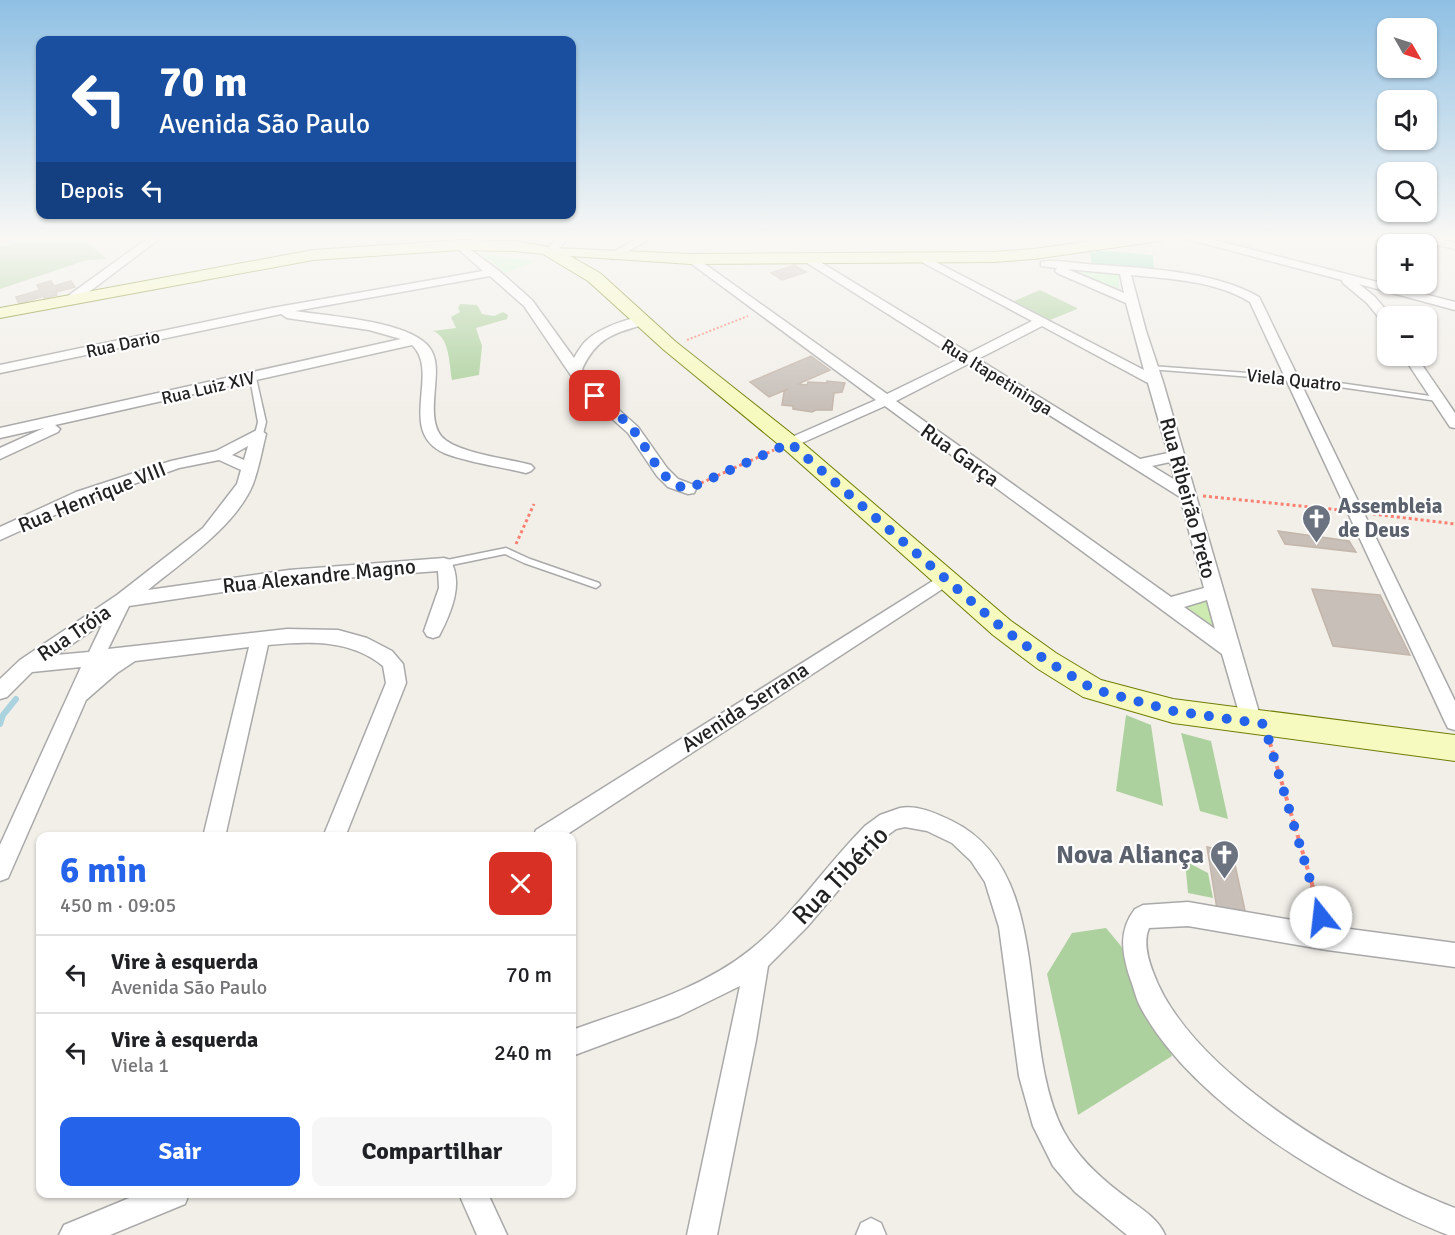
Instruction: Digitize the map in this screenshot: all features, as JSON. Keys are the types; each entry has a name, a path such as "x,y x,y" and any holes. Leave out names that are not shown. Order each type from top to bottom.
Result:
{"main road":[{"path":"0,313 108,294"},
{"path":"612,294 670,346 790,443 1002,628 1047,661 1093,689 1173,711 1258,724 1455,748"}],"street":[{"path":"69,301 79,294"},
{"name":"Rua Dario","path":"0,369 272,312 374,294"},
{"path":"518,294 528,303 595,396 633,430 662,472 673,483 688,489"},
{"name":"Rua Garça","path":"738,294 1229,649"},
{"name":"Rua Itapetininga","path":"863,294 1186,494"},
{"path":"988,294 1113,361 1152,368"},
{"path":"1114,294 1131,301"},
{"name":"Rua Ribeirão Preto","path":"1129,294 1229,649 1258,724"},
{"path":"1246,294 1254,300 1455,722"},
{"path":"1363,294 1377,307"},
{"path":"1408,294 1455,306"},
{"path":"272,312 375,328 415,340 426,355 429,379 427,423 431,436 439,445 449,449 526,468"},
{"path":"575,371 584,349 595,339 605,333 642,321"},
{"path":"790,443 885,401 1041,322"},
{"name":"Rua Luiz XIV","path":"0,433 415,340"},
{"path":"1113,361 1152,368"},
{"path":"1416,366 1437,399 1453,417"},
{"path":"0,453 76,417"},
{"path":"123,600 209,532 231,507 245,485 248,467 259,434"},
{"name":"Rua Henrique VIII","path":"0,534 82,496 176,464 220,455 259,434"},
{"path":"220,455 248,467"},
{"path":"1137,464 1176,456"},
{"name":"Rua Alexandre Magno","path":"123,600 289,576 444,564 450,573 450,582 433,631"},
{"name":"Avenida Serrana","path":"552,832 947,578"},
{"path":"1168,605 1214,592"},
{"name":"Rua Tróia","path":"94,660 123,600"},
{"name":"Rua Tróia","path":"27,665 123,600"},
{"name":"Rua Tróia","path":"27,665 94,660 141,652 296,634 358,641 375,648 394,664 396,683 336,832"},
{"path":"215,832 260,639"},
{"name":"Rua Tróia","path":"77,699 110,668 141,652"},
{"path":"0,870 94,660"},
{"path":"0,691 27,665"},
{"name":"Rua Tibério","path":"576,1041 686,999 715,986 758,960 801,917 866,841 886,823 913,816 961,837 979,854 994,874 1003,896 1014,937 1021,1011 1034,1084 1055,1142 1090,1188 1150,1235"},
{"path":"1455,955 1327,938 1188,914 1158,914 1143,917 1136,925 1135,950 1141,982 1158,1012 1197,1058 1240,1098 1318,1156 1381,1190 1455,1223"},
{"path":"702,1235 758,960"},
{"path":"74,1235 165,1198"},
{"path":"475,1198 492,1235"}],"lane":[{"name":"Viela Quatro","path":"1152,368 1291,378 1437,399"},
{"path":"253,378 262,422 259,434"},
{"path":"442,564 506,551 527,561 596,585"}],"path":[{"path":"670,346 761,311"},
{"path":"688,489 790,443"},
{"path":"1186,494 1455,524"},
{"path":"513,553 534,504"},
{"path":"1258,724 1327,938"}],"green space":[{"path":"1031,294 1047,294 1077,309 1050,320 1014,301"},
{"path":"460,304 477,305 482,314 494,316 503,312 508,315 507,319 476,328 482,346 479,375 452,380 446,345 439,334 433,331 456,328 451,317 460,312 458,308"},
{"path":"1212,595 1221,639 1172,606"},
{"path":"1126,715 1151,725 1163,806 1116,791"},
{"path":"1181,733 1211,741 1228,819 1200,811"},
{"path":"1185,861 1208,873 1213,898 1188,893"},
{"path":"1106,928 1121,946 1172,1056 1078,1115 1047,974 1072,933"}],"building":[{"path":"28,294 57,295 44,298 44,296 19,304 16,297"},
{"path":"811,356 830,370 798,384 827,383 827,381 845,383 842,392 834,393 832,410 812,412 793,409 793,406 782,405 784,392 788,389 769,397 750,382"},
{"name":"Assembleia de Deus","path":"1278,531 1349,541 1356,552 1285,544"},
{"path":"1312,589 1380,595 1410,655 1333,646"},
{"name":"Nova Aliança","path":"1207,847 1232,851 1246,915 1217,909"}],"waterway":[{"path":"0,724 3,715 16,699"}],"place":[{"name":"Assembleia de Deus","path":"1317,544"},
{"name":"Nova Aliança","path":"1225,880"}],"route":[{"path":"595,396 626,422 657,466 673,483 682,488 688,489 790,443 1002,628 1047,661 1093,689 1173,711 1264,724 1321,917"}]}
